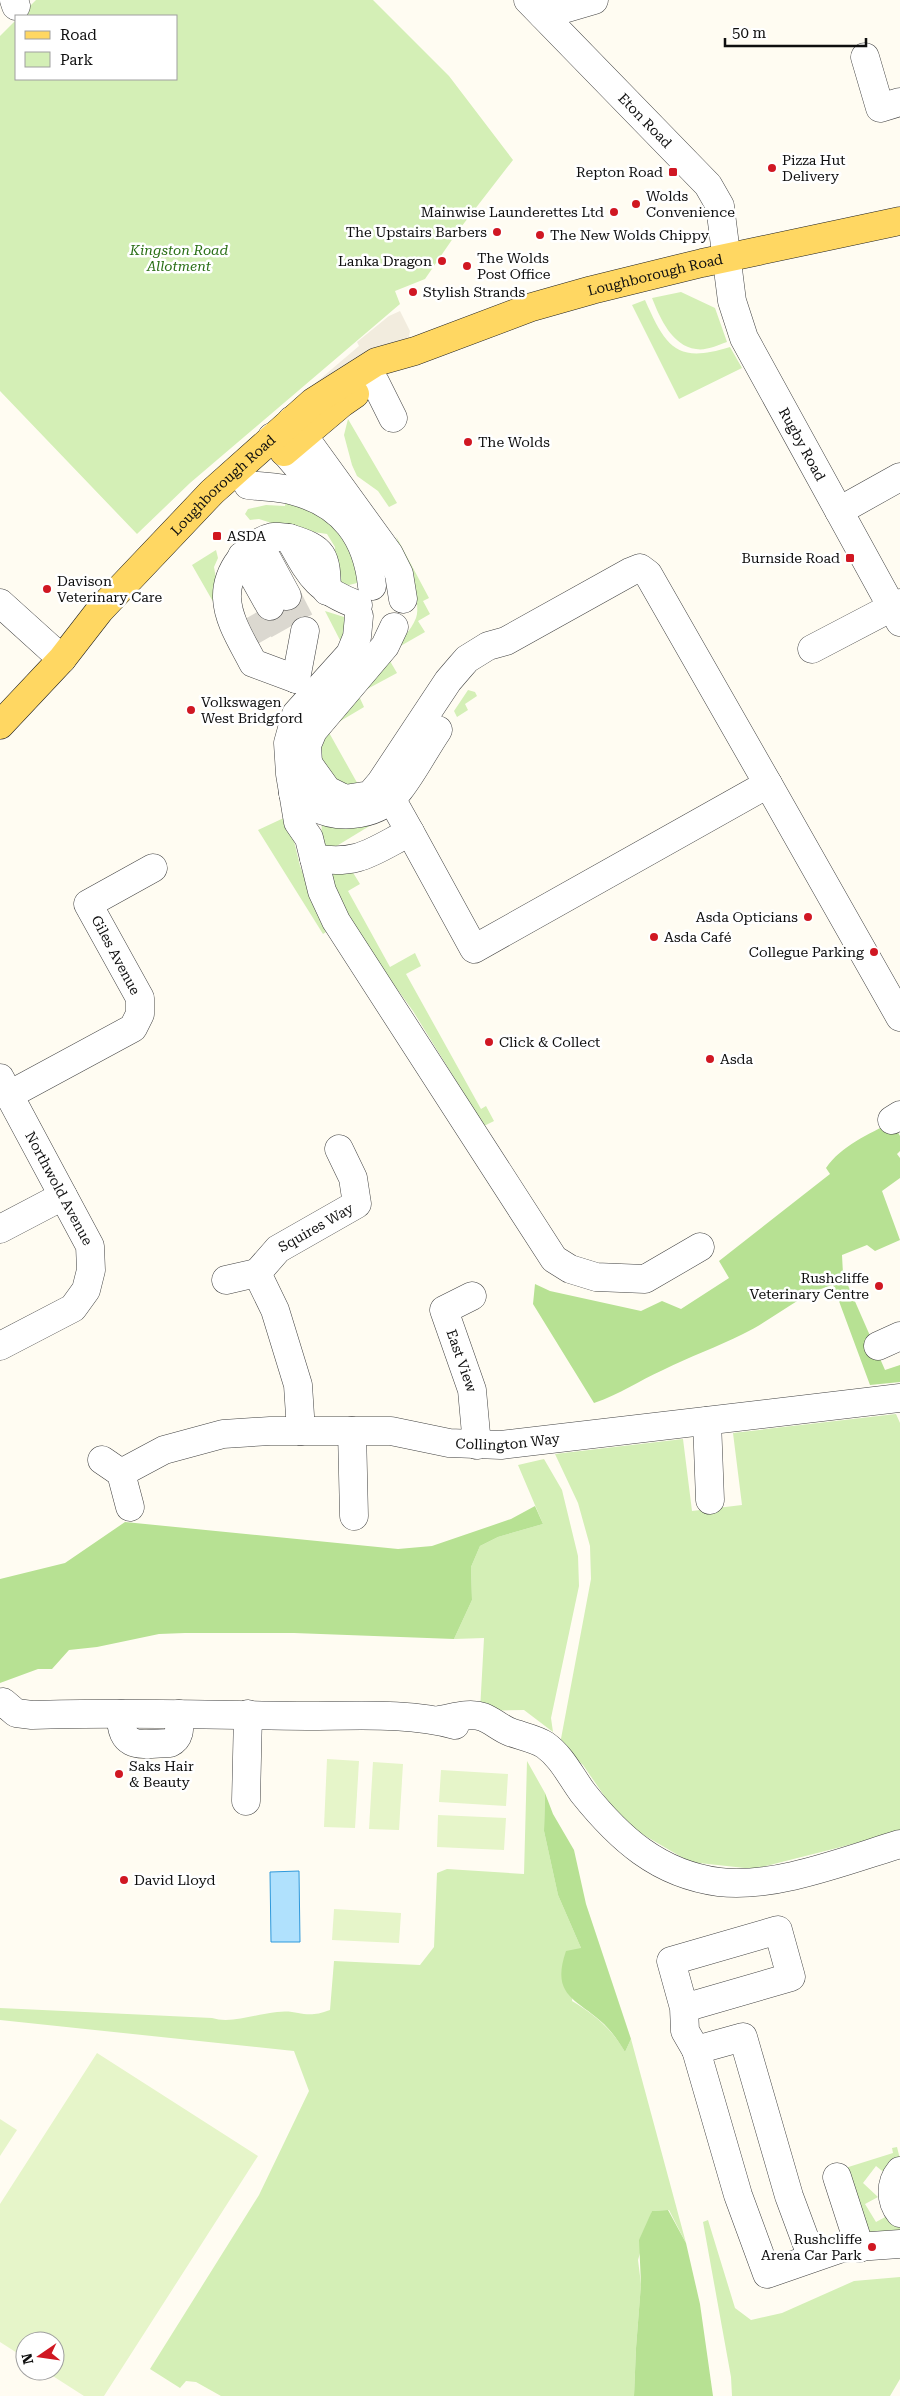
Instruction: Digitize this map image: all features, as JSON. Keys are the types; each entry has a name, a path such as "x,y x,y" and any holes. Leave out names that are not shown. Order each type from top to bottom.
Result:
{"main road":[{"name":"Loughborough Road","path":"62,660 89,640 179,547 248,485 313,402 376,362 415,351 532,307 726,257 900,221"},
{"name":"Loughborough Road","path":"0,725 62,660 94,617 143,563 212,492 288,436 325,417 342,402 375,382 415,351"}],"street":[{"path":"536,8 594,0"},
{"name":"Eton Road","path":"536,8 708,185 720,206 726,257"},
{"path":"866,57 880,108 900,102"},
{"name":"Rugby Road","path":"726,257 732,301 744,338 839,511 897,610"},
{"path":"375,382 393,418"},
{"path":"325,417 323,434 328,470"},
{"path":"288,436 328,470 389,554 399,574 403,598 403,614 385,646 313,731 307,745 307,762 298,822 311,848 322,891 336,921 554,1259 570,1270 596,1277 645,1278 700,1247"},
{"path":"288,436 335,510"},
{"path":"839,511 900,477"},
{"path":"248,485 292,490 313,498 335,510 344,518 364,548 369,561 357,638 350,654 341,666 304,687"},
{"path":"355,680 343,681 324,699 304,687 253,663 234,626 227,598 244,559 274,537 289,538 316,548 323,555 327,565 327,591 363,602"},
{"path":"244,559 270,606"},
{"path":"768,784 474,949 401,817 400,790 434,718 448,680 467,659 488,646 506,641 640,568 648,574 768,784 900,1017"},
{"path":"394,627 378,631 364,623 363,602 381,584 390,586 398,591 403,598"},
{"path":"0,603 62,660"},
{"path":"812,649 897,610"},
{"path":"289,640 304,687 288,743 302,800"},
{"path":"307,762 327,790 345,799 370,795 399,754 506,641"},
{"path":"302,800 332,813 349,815 375,809 401,817"},
{"path":"311,848 342,862 360,858 401,817"},
{"name":"Giles Avenue","path":"5,1087 133,1028 140,1014 140,998 88,904 153,868"},
{"name":"Northwold Avenue","path":"0,1346 73,1308 86,1290 91,1270 90,1246 5,1087"},
{"name":"Squires Way","path":"257,1273 278,1249 357,1204 353,1178 339,1149"},
{"path":"0,1229 63,1196"},
{"path":"226,1280 257,1273 275,1310 298,1385 301,1431"},
{"name":"East View","path":"472,1296 444,1310 472,1390 477,1445"},
{"name":"Collington Way","path":"130,1507 112,1466 223,1434 301,1431 391,1432 449,1443 501,1445 900,1398"},
{"path":"707,1421 710,1500"},
{"path":"352,1431 354,1516"},
{"path":"0,1704 3,1702 16,1712 32,1715 248,1714 438,1720 474,1732 505,1730 544,1745 555,1754 583,1792 635,1848 662,1864 690,1876 720,1882 760,1882 888,1854"},
{"path":"121,1714 121,1725 129,1742 142,1744 170,1743 175,1740 179,1734 179,1714"},
{"path":"246,1801 248,1714"},
{"path":"684,2008 685,2031 696,2050 733,2179 767,2274 842,2248 900,2244"},
{"path":"696,2050 742,2037 777,2156 812,2258"},
{"path":"900,2171 895,2180 892,2197 900,2213"},
{"path":"837,2177 860,2248"}],"green space":[{"name":"Kingston Road Allotment","path":"36,0 373,0 449,76 513,160 458,231 425,279 395,291 400,304 190,483 137,534 0,391 0,36 15,21 15,80 178,80 178,15 21,15"},
{"path":"681,292 715,308 727,342 704,349 696,349 680,343 674,337 663,322 652,298"},
{"path":"645,300 660,330 675,348 685,352 697,353 712,352 730,347 742,368 679,399 632,305"},
{"path":"348,419 397,503 389,507 378,491 357,476 344,435"},
{"path":"286,499 329,517 354,550 360,577 357,583 349,585 337,582 333,560 335,547 327,534 287,528 259,519 250,520 245,514 248,509 266,505 285,506"},
{"path":"396,536 429,598 423,601 430,614 418,621 425,632 390,652 411,627 416,618 417,610 414,590"},
{"path":"216,550 218,558 214,567 223,619 192,565"},
{"path":"325,611 344,617 343,646"},
{"path":"387,656 397,673 358,694 364,707 327,729 360,788 372,781 372,787 364,791 357,793 344,790 333,783 322,772 320,756 322,739 326,729"},
{"path":"468,690 475,692 477,696 465,704 468,710 457,717 454,711"},
{"path":"288,816 300,866 326,932 323,934 258,830"},
{"path":"381,819 330,850 321,842 322,820"},
{"path":"327,867 352,871 360,884 348,891 390,967 415,953 421,966 406,974 481,1109 486,1106 494,1121 484,1126 413,1011 343,914"},
{"path":"892,1122 900,1136 900,1151 897,1154 900,1158 900,1178 882,1191 900,1240 875,1251 867,1245 842,1255 843,1274 885,1370 900,1365 900,1382 870,1385 833,1285 809,1294 743,1334 654,1374 613,1396 594,1403 533,1304 535,1284 550,1291 641,1311 662,1301 681,1309 729,1278 719,1261 830,1174 826,1168 839,1153 856,1141"},
{"path":"896,1414 900,1423 900,1832 754,1869 690,1862 623,1823 583,1765 560,1744 591,1579 590,1546 578,1503 555,1454 683,1439 692,1511 742,1505 733,1433"},
{"path":"544,1459 562,1490 578,1556 579,1586 551,1718 553,1732 524,1710 480,1711 484,1638 454,1639 472,1600 471,1567 480,1546 498,1537 543,1524 518,1465"},
{"path":"535,1506 543,1524 498,1537 480,1546 471,1567 472,1600 454,1639 294,1633 159,1634 97,1647 69,1650 52,1669 38,1669 0,1683 0,1579 65,1563 125,1522 398,1549 432,1546 511,1519"},
{"path":"327,1759 359,1761 355,1828 324,1827"},
{"path":"527,1761 545,1793 544,1831 558,1895 581,1948 572,2001 602,2023 625,2052 631,2039 686,2243 669,2210 652,2211 638,2260 641,2284 634,2396 221,2396 196,2382 186,2381 180,2388 150,2369 259,2195 309,2091 294,2051 0,2020 0,2008 212,2018 219,2020 285,2011 314,2014 330,2010 334,1961 420,1965 434,1947 437,1873 447,1869 524,1874"},
{"path":"373,1762 403,1764 399,1830 369,1829"},
{"path":"441,1770 508,1774 506,1806 439,1802"},
{"path":"545,1793 553,1814 574,1850 586,1904 631,2039 625,2052 607,2027 576,2002 564,1988 562,1966 566,1951 581,1948 558,1895 544,1831"},
{"path":"438,1815 506,1818 504,1850 437,1847"},
{"path":"334,1909 401,1913 399,1943 332,1940"},
{"path":"97,2053 258,2156 104,2396 84,2396 61,2381 65,2381 65,2331 15,2331 15,2352 0,2342 0,2204"},
{"path":"0,2119 17,2130 0,2156"},
{"path":"897,2147 900,2159 886,2174 876,2166 863,2183 878,2197 865,2204 876,2222 889,2215 900,2223 900,2233 867,2238 842,2169 893,2153 892,2148"},
{"path":"668,2210 686,2243 700,2304 713,2396 634,2396 641,2284 639,2240 652,2211"},
{"path":"708,2220 735,2308 751,2320 782,2313 854,2281 900,2277 900,2379 890,2396 732,2396 731,2377 703,2222"}],"shaded area":[{"path":"400,311 410,331 408,342 305,392 359,346 357,342 389,316"}],"water":[{"path":"299,1871 300,1942 271,1942 270,1872"}],"tunnel":[{"path":"287,596 305,631"},
{"path":"270,606 289,640"},
{"path":"252,615 272,650"}],"place":[{"name":"Pizza Hut Delivery","path":"772,168"},
{"name":"Repton Road","path":"673,172"},
{"name":"Wolds Convenience","path":"636,204"},
{"name":"Mainwise Launderettes Ltd","path":"614,212"},
{"name":"The Upstairs Barbers","path":"497,232"},
{"name":"The New Wolds Chippy","path":"540,235"},
{"name":"Lanka Dragon","path":"442,261"},
{"name":"The Wolds Post Office","path":"467,266"},
{"name":"Stylish Strands","path":"413,292"},
{"name":"The Wolds","path":"468,442"},
{"name":"ASDA","path":"217,536"},
{"name":"Burnside Road","path":"850,558"},
{"name":"Davison Veterinary Care","path":"47,589"},
{"name":"Volkswagen West Bridgford","path":"191,710"},
{"name":"Asda Opticians","path":"808,917"},
{"name":"Asda Café","path":"654,937"},
{"name":"Collegue Parking","path":"874,952"},
{"name":"Click & Collect","path":"489,1042"},
{"name":"Asda","path":"710,1059"},
{"name":"Rushcliffe Veterinary Centre","path":"879,1286"},
{"name":"Saks Hair & Beauty","path":"119,1774"},
{"name":"David Lloyd","path":"124,1880"},
{"name":"Rushcliffe Arena Car Park","path":"872,2247"}]}
